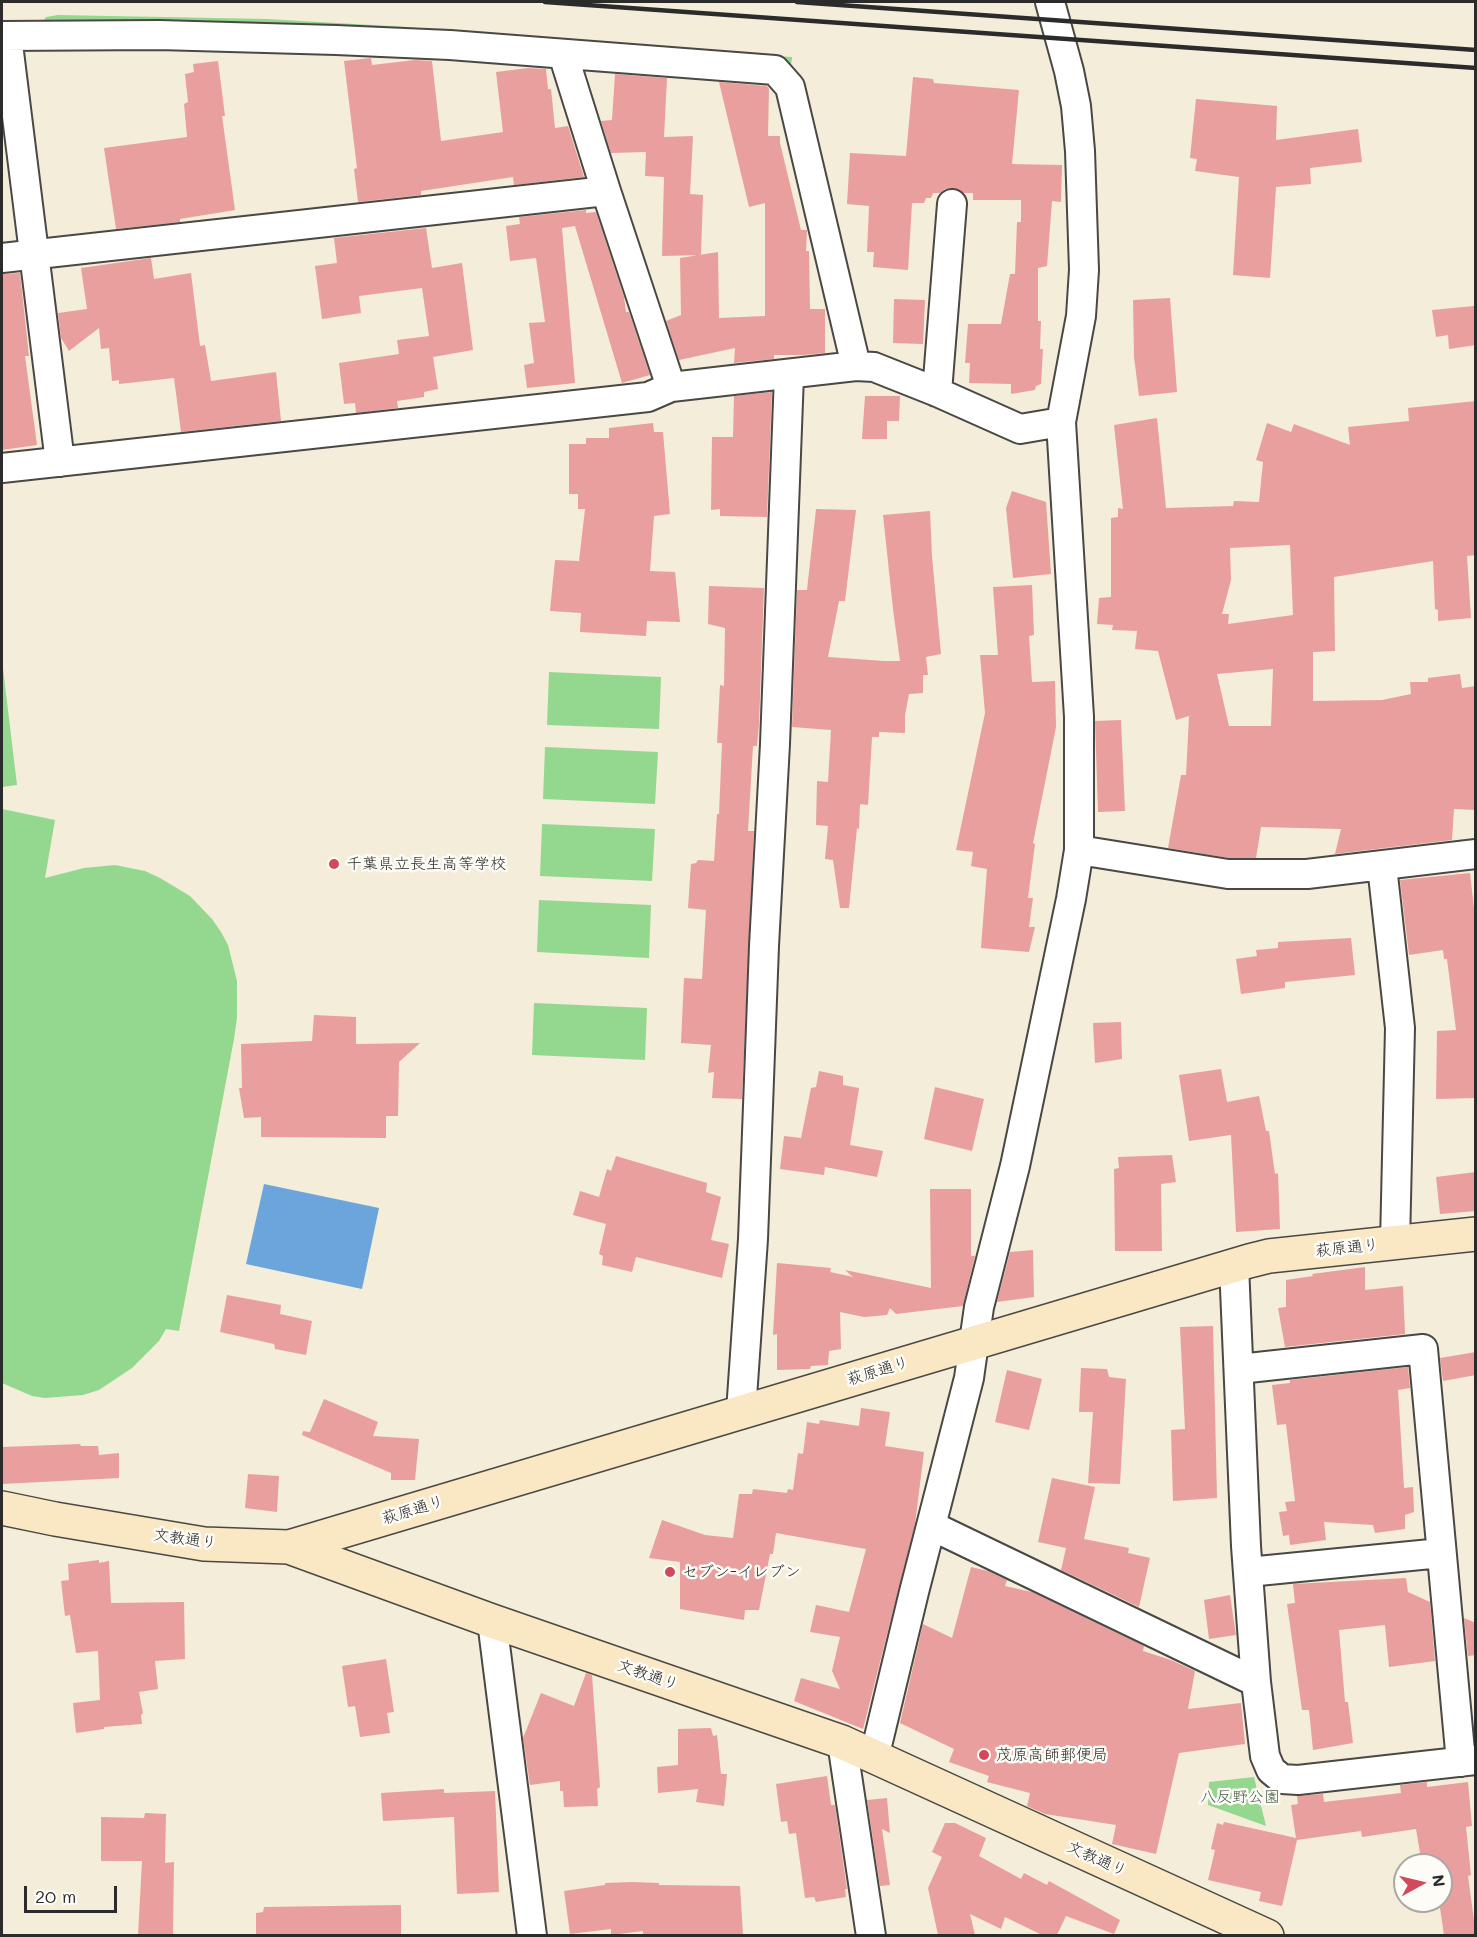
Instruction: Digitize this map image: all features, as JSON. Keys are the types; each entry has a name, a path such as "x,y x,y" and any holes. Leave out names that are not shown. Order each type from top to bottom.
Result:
{"street":[{"path":"874,1758 969,1378 979,1307 1015,1166 1069,910 1079,850 1078,717 1061,423 1081,316 1084,270 1080,151 1076,106 1069,71 1050,2"},
{"path":"60,462 4,36 159,35 450,45 775,70 790,87 856,366"},
{"path":"563,54 671,387"},
{"path":"2,258 606,191"},
{"path":"937,392 952,204"},
{"path":"2,468 648,397 671,387 856,366 874,368 937,392 1020,429 1061,423"},
{"path":"741,1412 753,1239 789,375"},
{"path":"1079,850 1228,874 1307,874 1476,854"},
{"path":"1382,866 1400,1028 1395,1243"},
{"name":"萩原通り","path":"289,1547 1234,1265 1269,1256 1476,1234"},
{"path":"1234,1265 1248,1572 1265,1756 1271,1770 1282,1779 1298,1780 1468,1761 1441,1553 1423,1349 1239,1369"},
{"name":"文教通り","path":"2,1508 204,1544 289,1547 492,1622 842,1742 1267,1935"},
{"path":"932,1526 1257,1682"},
{"path":"1248,1572 1441,1553"},
{"path":"492,1622 532,1935"},
{"path":"842,1742 871,1935"}],"green space":[{"path":"58,15 267,19 407,27 792,57 792,59 788,66 42,23 46,17"},
{"path":"2,660 17,785 2,787"},
{"path":"549,672 661,677 659,729 547,725"},
{"path":"545,747 658,752 655,804 543,799"},
{"path":"2,809 55,820 45,878 84,868 115,865 145,871 190,896 221,932 228,945 237,981 237,1018 234,1039 179,1331 166,1329 159,1341 132,1368 99,1390 83,1395 45,1398 32,1396 2,1383"},
{"path":"542,824 655,829 652,881 540,876"},
{"path":"539,900 651,905 649,958 537,952"},
{"path":"534,1003 647,1008 645,1060 532,1055"},
{"name":"八反野公園","path":"1254,1777 1266,1826 1208,1805 1209,1782"}],"water":[{"path":"264,1184 379,1208 362,1289 246,1264"}],"building":[{"path":"371,58 372,65 415,60 432,61 441,141 503,132 496,72 528,68 546,69 548,89 551,89 555,128 568,126 584,177 514,185 513,177 421,191 421,195 358,202 354,169 357,168 344,61"},
{"path":"218,61 225,116 222,116 235,210 180,219 180,222 116,229 104,148 187,137 184,104 188,102 185,74 194,72 193,64"},
{"path":"615,74 667,78 664,137 693,136 690,194 703,195 701,255 662,256 664,177 645,176 646,152 611,153 601,121 612,120"},
{"path":"913,77 933,79 934,83 1019,90 1012,164 1062,165 1061,202 1052,201 1047,266 1038,268 1038,321 1041,321 1040,349 1043,349 1041,384 1036,386 1035,390 1011,394 1011,384 969,383 970,363 965,363 968,324 1001,324 1010,274 1015,274 1017,222 1021,222 1021,200 973,200 973,193 964,193 953,188 933,193 931,198 926,198 924,203 912,203 908,270 873,267 874,252 867,252 869,206 847,204 850,153 906,156"},
{"path":"719,82 767,86 769,89 768,136 780,136 801,230 807,230 810,309 825,309 825,353 774,355 774,359 734,363 735,348 679,360 666,321 681,315 680,258 718,252 719,318 765,316 765,203 749,207"},
{"path":"1196,99 1277,106 1276,140 1358,129 1362,162 1310,168 1311,184 1276,187 1270,278 1233,275 1239,177 1195,171 1197,159 1190,158"},
{"path":"586,210 586,213 596,212 624,297 626,312 629,312 650,375 622,383 575,226 562,228 575,383 527,388 524,365 534,363 529,323 545,322 536,258 510,261 506,226 520,224 519,217"},
{"path":"426,228 432,268 462,263 473,350 433,357 438,389 424,392 424,397 397,401 398,408 356,413 355,403 344,404 339,363 399,354 397,340 429,336 422,288 359,296 361,313 322,319 315,266 337,263 334,238"},
{"path":"151,258 154,279 191,273 200,346 205,345 211,381 276,372 281,421 181,432 174,378 119,384 119,380 112,381 109,348 101,349 99,328 69,351 61,338 58,313 87,309 81,268"},
{"path":"20,273 29,356 25,356 37,445 2,450 2,274"},
{"path":"1170,298 1177,392 1139,396 1134,357 1133,300"},
{"path":"894,299 925,300 923,344 893,343"},
{"path":"1474,306 1476,345 1449,349 1448,335 1436,337 1432,310"},
{"path":"772,392 767,517 720,516 720,509 711,510 712,437 733,437 734,396"},
{"path":"865,396 900,396 899,421 887,421 887,439 862,439"},
{"path":"1476,401 1476,555 1467,556 1471,618 1438,621 1438,610 1435,609 1433,561 1334,577 1335,651 1313,652 1313,701 1382,700 1411,694 1410,682 1428,682 1428,678 1460,674 1462,688 1476,686 1476,810 1454,809 1452,840 1335,854 1341,829 1261,827 1256,858 1229,858 1168,848 1181,775 1186,775 1189,716 1176,720 1158,651 1135,649 1137,631 1112,630 1113,625 1097,624 1099,598 1111,597 1111,518 1118,517 1118,508 1123,509 1114,425 1157,418 1166,508 1233,506 1234,501 1259,502 1263,462 1256,460 1267,423 1291,432 1294,424 1350,445 1348,427 1409,421 1408,408","holes":["1290,545 1293,615 1228,624 1229,614 1222,614 1231,580 1230,548","1273,669 1271,726 1229,726 1217,674"]},
{"path":"653,423 654,432 663,432 670,514 654,516 650,571 675,572 680,622 647,621 646,636 580,632 581,613 550,611 555,560 579,561 585,509 578,509 578,494 569,494 569,444 586,444 586,438 609,438 609,428"},
{"path":"1012,491 1046,502 1051,574 1013,578 1006,508"},
{"path":"816,509 856,510 845,601 839,601 828,657 884,661 900,661 883,515 930,511 941,654 926,657 928,675 923,675 923,693 909,694 905,715 905,733 879,732 879,737 872,737 868,805 860,804 849,908 840,908 833,860 825,859 828,826 816,825 817,781 828,782 831,730 792,727 797,590 807,590"},
{"path":"1032,585 1034,635 1029,636 1032,682 1055,681 1056,727 1033,843 1035,844 1028,898 1033,898 1029,927 1035,927 1029,952 981,948 987,869 971,866 973,852 956,850 985,713 980,655 998,655 993,587"},
{"path":"709,586 764,588 759,724 757,746 753,746 748,831 754,831 742,1099 712,1098 714,1072 708,1073 711,1045 681,1043 684,978 702,979 706,910 688,908 691,864 698,860 714,861 717,814 719,814 722,743 717,743 720,685 724,686 725,628 708,624"},
{"path":"1121,720 1125,811 1098,812 1095,721"},
{"path":"1470,873 1476,926 1476,1098 1436,1099 1437,1031 1456,1030 1447,959 1444,959 1443,950 1409,955 1400,880"},
{"path":"1351,938 1355,975 1285,982 1285,988 1241,994 1236,959 1257,956 1256,950 1278,948 1278,942"},
{"path":"314,1015 356,1017 356,1044 420,1043 399,1062 398,1116 386,1116 386,1138 261,1137 261,1117 244,1118 239,1088 242,1088 241,1044 312,1041"},
{"path":"1121,1022 1122,1059 1095,1063 1093,1023"},
{"path":"1221,1069 1227,1102 1259,1096 1266,1131 1269,1131 1275,1174 1278,1173 1280,1229 1236,1232 1231,1135 1189,1141 1179,1075"},
{"path":"819,1071 843,1076 843,1085 859,1088 850,1145 883,1151 877,1177 825,1167 824,1175 780,1169 784,1136 801,1138 811,1088 816,1087"},
{"path":"935,1087 984,1099 972,1151 924,1139"},
{"path":"1172,1155 1176,1182 1161,1184 1162,1251 1115,1251 1114,1169 1119,1168 1118,1157"},
{"path":"616,1156 707,1183 706,1192 721,1197 711,1240 729,1244 722,1278 636,1257 632,1272 602,1265 603,1256 599,1254 606,1224 573,1215 580,1191 599,1197 607,1169 611,1171"},
{"path":"1476,1172 1476,1211 1440,1214 1436,1177"},
{"path":"930,1189 971,1189 971,1256 975,1256 963,1306 896,1314 890,1308 887,1315 864,1317 840,1312 841,1349 829,1351 828,1365 811,1366 810,1369 777,1370 777,1334 773,1335 777,1263 831,1268 830,1272 853,1277 845,1270 931,1288"},
{"path":"1033,1250 1034,1297 997,1302 1010,1252"},
{"path":"1365,1267 1365,1290 1403,1286 1405,1334 1285,1347 1278,1308 1286,1307 1286,1280"},
{"path":"227,1295 281,1305 280,1314 312,1321 306,1355 275,1349 274,1344 220,1332"},
{"path":"1213,1326 1217,1498 1173,1501 1171,1430 1185,1429 1180,1327"},
{"path":"1476,1352 1476,1375 1443,1381 1440,1358"},
{"path":"1408,1367 1410,1388 1398,1390 1404,1488 1413,1487 1414,1512 1405,1515 1405,1529 1375,1533 1373,1525 1324,1522 1326,1540 1290,1545 1289,1535 1283,1536 1279,1512 1287,1511 1285,1502 1295,1501 1286,1424 1277,1425 1272,1385 1290,1383 1290,1380"},
{"path":"1081,1368 1107,1369 1109,1377 1126,1379 1120,1484 1088,1483 1093,1412 1079,1412"},
{"path":"1007,1370 1042,1379 1029,1430 995,1422"},
{"path":"324,1399 378,1422 373,1436 419,1439 415,1480 391,1480 391,1473 302,1435 303,1431 310,1432"},
{"path":"861,1408 890,1412 885,1446 924,1452 915,1524 863,1729 794,1701 801,1678 840,1689 832,1671 840,1637 810,1632 816,1605 849,1612 866,1549 776,1533 759,1610 745,1610 744,1620 680,1609 680,1562 649,1558 662,1520 705,1535 733,1538 739,1494 752,1494 753,1489 787,1493 788,1489 793,1490 798,1453 803,1454 807,1422 819,1424 820,1420 859,1426"},
{"path":"80,1444 81,1446 98,1446 99,1455 119,1453 119,1478 2,1484 2,1447"},
{"path":"248,1474 279,1476 277,1512 245,1508"},
{"path":"1052,1478 1095,1487 1084,1539 1129,1548 1128,1553 1150,1558 1139,1607 1061,1570 1066,1548 1038,1542"},
{"path":"99,1560 99,1563 109,1561 111,1603 184,1602 185,1659 155,1661 158,1689 139,1692 143,1713 141,1715 142,1724 104,1727 104,1729 76,1733 73,1703 100,1700 98,1651 76,1653 70,1615 65,1616 61,1581 69,1580 68,1564"},
{"path":"971,1567 988,1571 1007,1580 1005,1586 1032,1592 1144,1646 1143,1651 1195,1671 1188,1709 1241,1703 1245,1744 1179,1753 1156,1854 1112,1844 1116,1825 1045,1814 1027,1806 1030,1793 987,1782 989,1776 949,1762 954,1749 900,1723 923,1624 952,1638"},
{"path":"1406,1578 1408,1592 1430,1602 1435,1661 1389,1667 1385,1625 1339,1630 1345,1702 1348,1702 1353,1743 1313,1750 1309,1710 1302,1710 1287,1604 1295,1603 1293,1584"},
{"path":"1230,1595 1236,1635 1209,1639 1204,1600"},
{"path":"1464,1618 1476,1623 1476,1655 1468,1656"},
{"path":"386,1659 394,1712 387,1713 390,1733 360,1737 355,1706 348,1707 342,1666"},
{"path":"586,1673 592,1675 600,1787 597,1789 598,1806 564,1807 560,1781 530,1785 523,1738 541,1693 574,1706"},
{"path":"711,1728 713,1736 717,1735 721,1774 727,1774 724,1806 696,1802 698,1789 658,1793 657,1767 678,1765 678,1729"},
{"path":"827,1776 831,1805 835,1805 847,1889 845,1889 846,1897 816,1902 814,1897 805,1898 796,1833 789,1834 787,1821 781,1822 776,1784"},
{"path":"1427,1782 1427,1787 1468,1782 1472,1826 1466,1827 1471,1875 1468,1876 1476,1935 1444,1935 1441,1913 1453,1913 1453,1853 1420,1853 1416,1829 1362,1837 1361,1831 1297,1840 1282,1906 1259,1901 1261,1892 1208,1880 1215,1850 1211,1849 1217,1823 1223,1825 1224,1822 1296,1838 1291,1805 1298,1804 1297,1796 1323,1794 1324,1802 1401,1793 1400,1785"},
{"path":"444,1789 444,1793 495,1791 499,1892 457,1894 454,1817 383,1821 381,1793"},
{"path":"887,1798 890,1833 882,1829 890,1885 880,1886 867,1800"},
{"path":"145,1813 166,1814 165,1863 174,1862 173,1935 138,1935 142,1861 101,1861 101,1817 144,1818"},
{"path":"945,1823 955,1823 986,1838 979,1856 1021,1879 1024,1873 1047,1885 1049,1881 1120,1920 1114,1934 1066,1916 1057,1935 1042,1935 1005,1917 1001,1929 970,1914 975,1935 938,1935 928,1888 942,1857 932,1852"},
{"path":"605,1883 659,1883 659,1885 740,1886 743,1935 643,1935 643,1931 611,1935 611,1929 570,1934 564,1891 605,1885"},
{"path":"401,1905 401,1935 256,1935 256,1913 263,1912 264,1907"}],"railway":[{"path":"545,2 1476,68"},
{"path":"797,2 1476,50"}],"place":[{"name":"千葉県立長生高等学校","path":"334,864"},
{"name":"セブン-イレブン","path":"670,1572"},
{"name":"茂原高師郵便局","path":"984,1755"}]}
